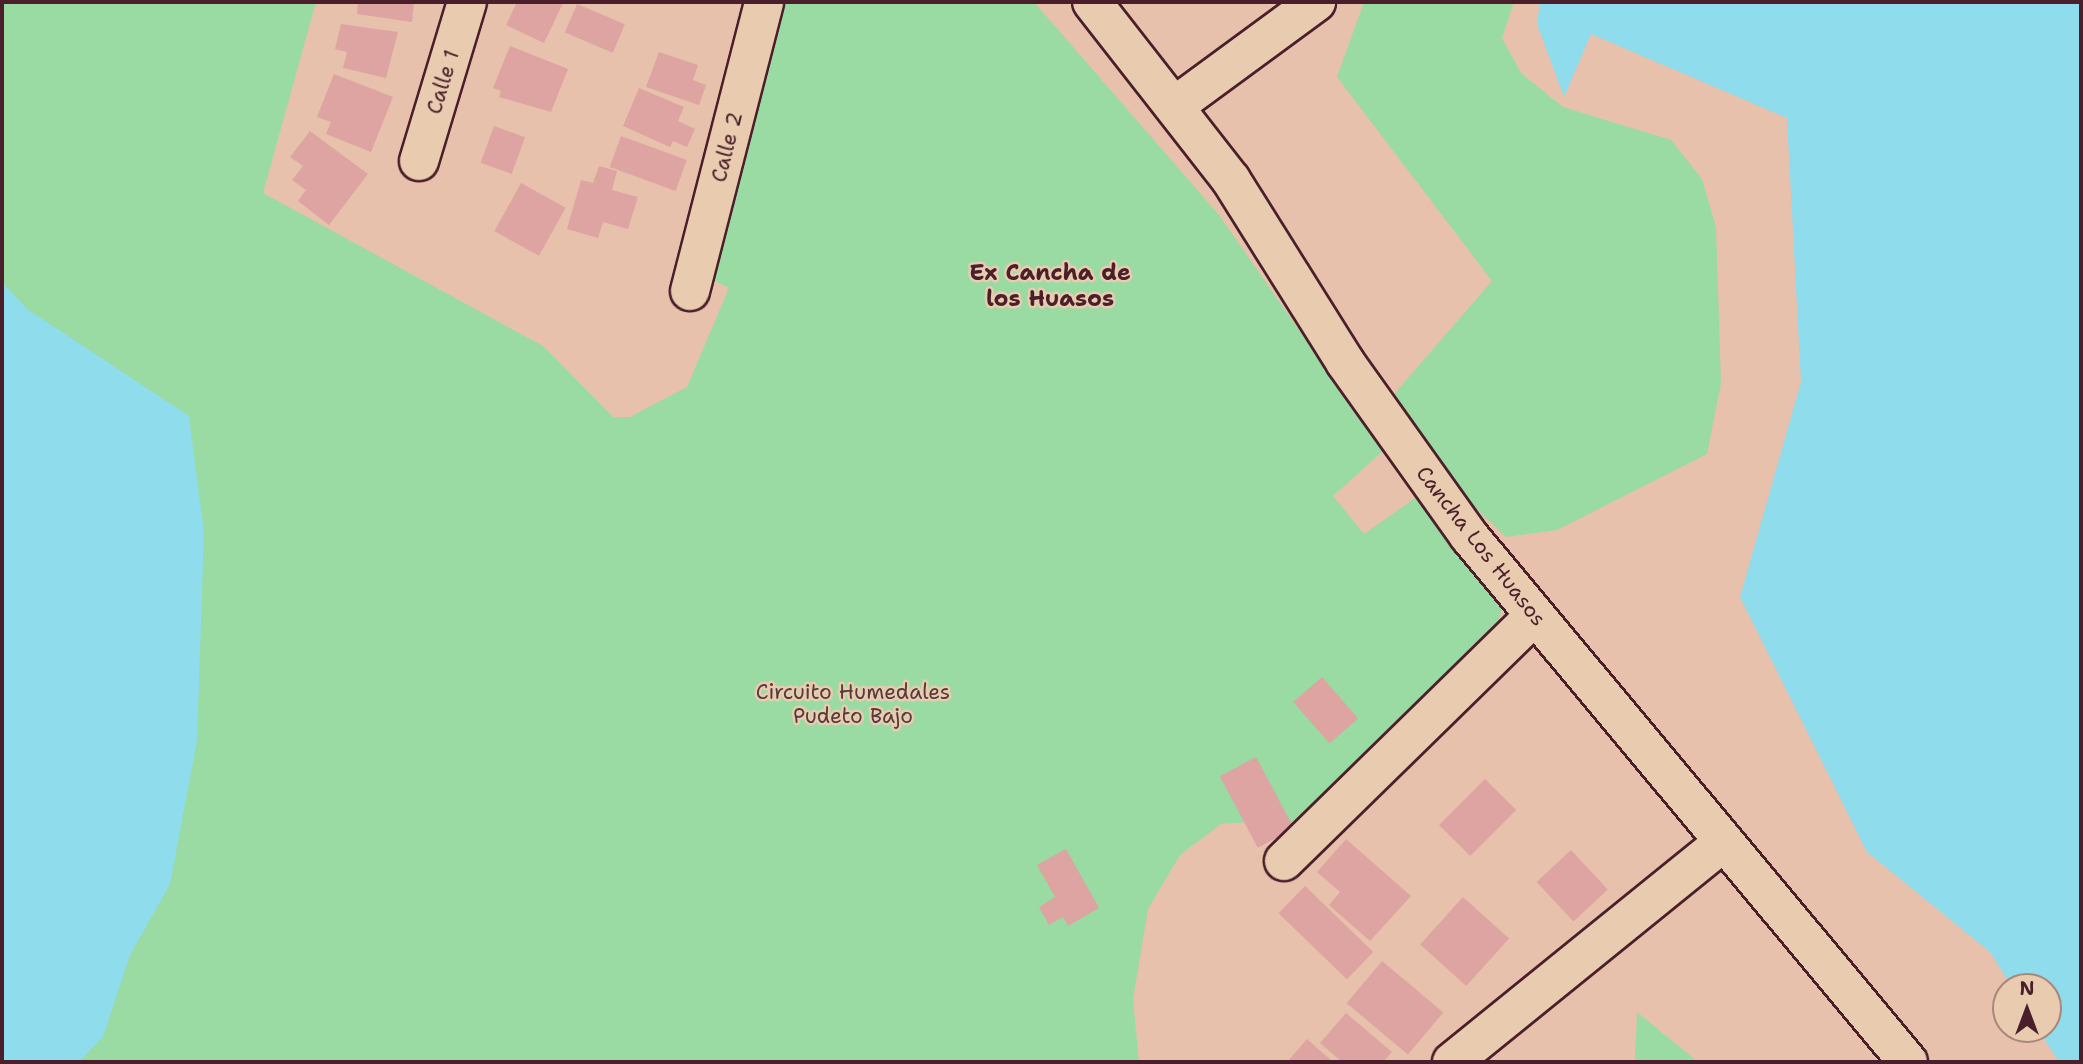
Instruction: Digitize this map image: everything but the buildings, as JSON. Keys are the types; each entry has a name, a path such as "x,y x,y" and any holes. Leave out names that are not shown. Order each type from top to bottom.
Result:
{"street":[{"name":"Calle 1","path":"419,162 467,2"},
{"name":"Calle 2","path":"690,292 764,2"},
{"name":"Cancha Los Huasos","path":"1092,2 1176,105 1430,484 1721,844 1908,1062"},
{"path":"1176,105 1316,2"},
{"path":"1284,861 1535,615"},
{"path":"1452,1062 1721,844"}],"green space":[{"name":"Circuito Humedales Pudeto Bajo","path":"2,2 316,2 263,193 543,346 613,417 630,417 687,387 729,288 709,278 780,2 1034,2 1219,215 1383,451 1333,496 1364,534 1418,496 1503,600 1498,627 1292,849 1251,822 1221,824 1180,855 1148,909 1133,999 1139,1062 2,1062"},
{"path":"1364,2 1514,2 1502,38 1521,73 1563,107 1671,140 1702,179 1716,227 1721,383 1707,454 1557,530 1506,537 1463,496 1389,400 1492,281 1337,77"},
{"path":"1637,1012 1698,1062 1635,1062"}],"water":[{"path":"1540,2 2081,2 2081,1062 2059,1062 2047,1043 2062,1043 2062,973 2003,973 1990,952 1867,852 1740,597 1801,382 1787,118 1591,34 1564,97 1537,24"},
{"path":"2,282 27,309 189,416 204,533 197,741 170,884 130,955 103,1037 79,1062 2,1062"}],"district":[{"name":"Ex Cancha de los Huasos","path":"1050,285"}]}
